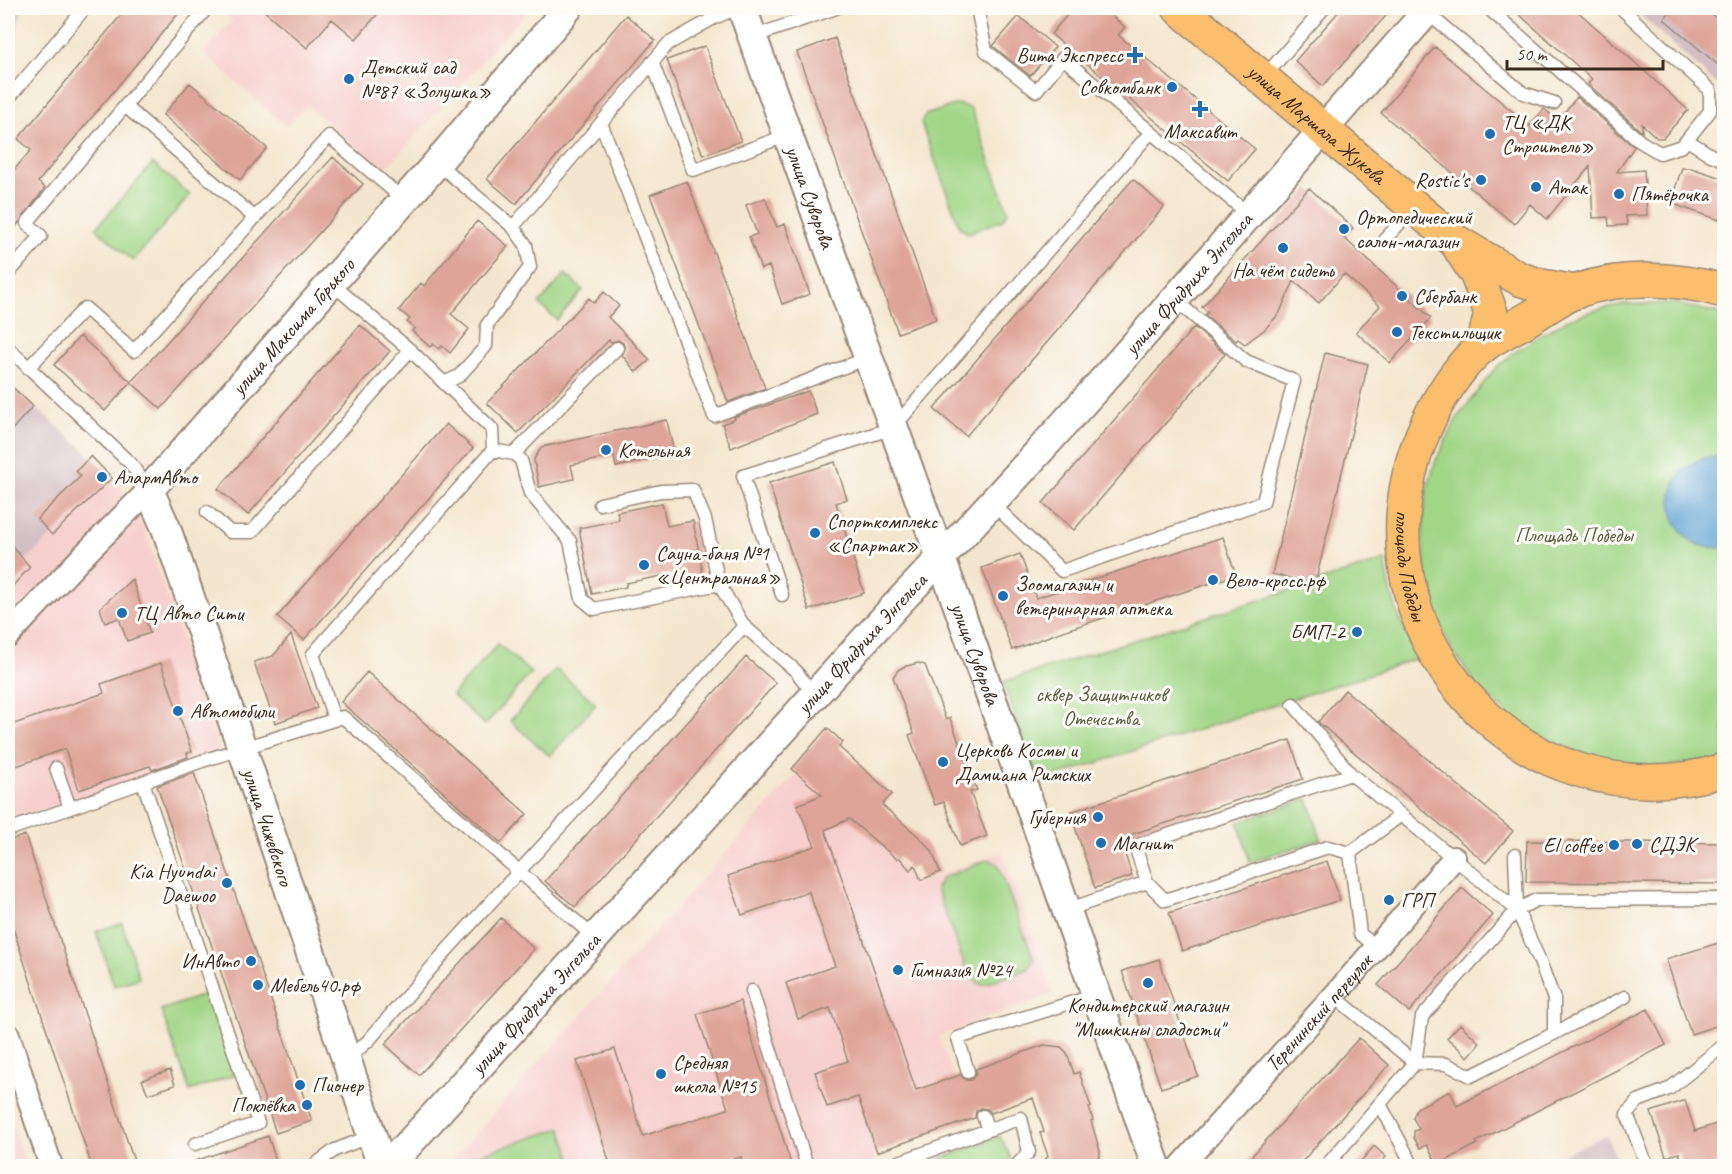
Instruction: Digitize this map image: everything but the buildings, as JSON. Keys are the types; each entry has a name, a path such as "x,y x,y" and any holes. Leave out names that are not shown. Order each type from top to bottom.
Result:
{"main road":[{"name":"улица Маршала Жукова","path":"1179,8 1455,241"},
{"path":"1455,241 1520,279 1575,292"},
{"path":"1455,241 1477,275 1491,313 1483,346"},
{"name":"площадь Победы","path":"1717,776 1659,781 1617,779 1576,769 1538,753 1502,731 1472,703 1446,671 1425,635 1404,562 1402,528 1405,494 1414,453 1431,413 1454,378 1483,346 1575,292 1608,284 1652,280 1695,283 1725,291"}],"street":[{"name":"улица Максима Горького","path":"8,636 149,490 437,163 568,8"},
{"name":"улица Суворова","path":"739,8 788,135 1067,910 1156,1167"},
{"name":"улица Фридриха Энгельса","path":"383,1167 405,1148 814,695 992,503 1428,10"},
{"name":"улица Чижевского","path":"149,490 166,528 242,748 345,1061 383,1167"},
{"name":"Теренинский переулок","path":"1181,1167 1454,858"},
{"path":"8,1035 51,1167"}],"lane":[{"path":"8,99 85,8"},
{"path":"8,274 41,236 27,223 207,8"},
{"path":"513,226 668,44 712,19 739,8"},
{"path":"752,37 836,8"},
{"path":"977,8 986,51 1036,91 1063,58 1248,214"},
{"path":"1263,78 1324,8"},
{"path":"1488,8 1641,142 1660,153 1682,146 1710,111 1710,90 1622,8"},
{"path":"1428,10 1523,93 1554,103"},
{"path":"652,62 693,170 788,135"},
{"path":"125,106 255,218"},
{"path":"601,123 714,416 868,358"},
{"path":"782,595 743,476 893,428 1151,132"},
{"path":"28,368 85,308 134,351 329,136 404,200"},
{"path":"1687,140 1711,155 1725,160"},
{"path":"437,163 513,226 526,245 530,267 487,325 486,346 459,376 444,383"},
{"path":"1386,238 1415,207"},
{"path":"331,283 410,350 492,429 493,450 313,654 334,719"},
{"path":"992,503 1062,571 1263,502 1294,381 1245,361 1174,299"},
{"path":"8,348 131,464 149,490"},
{"path":"514,454 617,348"},
{"path":"207,512 230,532 252,532 410,350"},
{"path":"493,450 514,454 521,460 530,493 570,541 582,599 594,609 719,584"},
{"path":"600,504 660,491 693,490 705,519 719,584 744,626 796,670 814,695"},
{"path":"345,1061 368,1041 446,951 744,626"},
{"path":"1293,705 1351,774 1517,910"},
{"path":"8,830 242,748 343,717 595,938"},
{"path":"56,768 70,808"},
{"path":"1350,853 1328,847 1165,900 1147,882 1136,846 1351,774"},
{"path":"143,782 258,1123 195,1144"},
{"path":"1350,853 1401,815"},
{"path":"1350,853 1360,934 1377,947"},
{"path":"1515,855 1517,910 1554,999 1554,1034"},
{"path":"1067,910 1147,882"},
{"path":"1326,1167 1415,1063 1422,1017 1517,910 1536,900 1725,899"},
{"path":"752,991 807,1167"},
{"path":"968,1072 958,1038 1097,994"},
{"path":"1334,996 1415,1063 1446,1064 1471,1076 1625,998"},
{"path":"1647,1167 1628,1114 1638,1101 1669,1089 1725,1045"},
{"path":"1380,1104 1413,1167"},
{"path":"983,1116 988,1130"},
{"path":"888,1167 1020,1118 1029,1152 1016,1167"},
{"path":"313,1167 336,1150 371,1136"}],"shaded area":[{"path":"8,8 23,8 8,56"},
{"name":"Детский сад №87 «Золушка»","path":"228,8 530,8 384,171 307,105 286,126 203,53 232,21 224,11"},
{"path":"1641,8 1724,8 1724,91 1637,12"},
{"path":"8,383 91,456 76,470 81,476 37,519 52,535 25,561 8,540"},
{"path":"91,456 119,483 142,523 221,752 8,822 8,540 25,561 52,535 37,519 81,476 76,471"},
{"path":"797,773 897,859 915,883 1002,852 1053,994 939,1036 969,1120 877,1152 872,1166 447,1166"},
{"path":"8,1111 26,1166 8,1166"},
{"path":"1606,1135 1619,1164 1614,1166 1538,1166"}],"green space":[{"path":"957,104 971,108 1008,211 1003,220 968,233 960,228 921,123 925,115"},
{"path":"153,163 190,195 133,261 96,228"},
{"path":"565,274 583,290 557,320 539,304"},
{"name":"Площадь Победы","path":"1624,304 1676,304 1724,314 1724,761 1654,767 1594,759 1525,729 1478,688 1452,649 1440,624 1427,580 1423,541 1428,485 1436,460 1458,417 1493,371 1512,354 1569,319 1595,310"},
{"name":"сквер Защитников Отечества","path":"1385,560 1397,610 1419,658 1038,782 1003,682"},
{"path":"498,644 531,673 485,725 452,695"},
{"path":"556,669 596,704 550,756 510,721"},
{"path":"1308,799 1321,839 1250,862 1238,822"},
{"path":"989,859 998,865 1034,960 1028,969 982,985 969,977 936,888 942,878"},
{"path":"122,923 139,978 114,986 96,931"},
{"path":"206,994 234,1075 190,1091 161,1010"},
{"path":"561,1128 574,1166 477,1166 473,1157"},
{"path":"1000,1136 1011,1158 1002,1166 922,1166"}],"water":[{"path":"1710,457 1724,457 1724,548 1713,548 1692,541 1680,530 1672,510 1671,499 1677,479 1693,463"}],"place":[{"name":"Вита Экспресс","path":"1135,55"},
{"name":"Детский сад №87 «Золушка»","path":"349,79"},
{"name":"Совкомбанк","path":"1172,87"},
{"name":"Максавит","path":"1200,109"},
{"name":"ТЦ «ДК Строитель»","path":"1490,134"},
{"name":"Rostic's","path":"1481,180"},
{"name":"Атак","path":"1536,187"},
{"name":"Пятёрочка","path":"1619,194"},
{"name":"Ортопедический салон-магазин","path":"1344,229"},
{"name":"На чём сидеть","path":"1283,248"},
{"name":"Сбербанк","path":"1402,296"},
{"name":"Текстильщик","path":"1397,332"},
{"name":"Котельная","path":"606,450"},
{"name":"АлармАвто","path":"102,477"},
{"name":"Спорткомплекс «Спартак»","path":"815,533"},
{"name":"Сауна-баня №1 «Центральная»","path":"644,565"},
{"name":"Вело-кросс.рф","path":"1213,580"},
{"name":"Зоомагазин и ветеринарная аптека","path":"1003,596"},
{"name":"ТЦ Авто Сити","path":"122,613"},
{"name":"БМП-2","path":"1357,632"},
{"name":"Автомобили","path":"178,711"},
{"name":"Церковь Космы и Дамиана Римских","path":"943,762"},
{"name":"Губерния","path":"1098,817"},
{"name":"Магнит","path":"1101,843"},
{"name":"СДЭК","path":"1637,844"},
{"name":"El coffee","path":"1614,845"},
{"name":"Kia Hyundai Daewoo","path":"227,883"},
{"name":"ГРП","path":"1389,900"},
{"name":"ИнАвто","path":"251,961"},
{"name":"Гимназия №24","path":"898,970"},
{"name":"Кондитерский магазин \"Мишкины сладости\"","path":"1148,983"},
{"name":"Мебель40.рф","path":"258,985"},
{"name":"Средняя школа №15","path":"661,1074"},
{"name":"Пионер","path":"300,1085"},
{"name":"Поклёвка","path":"307,1105"}]}
